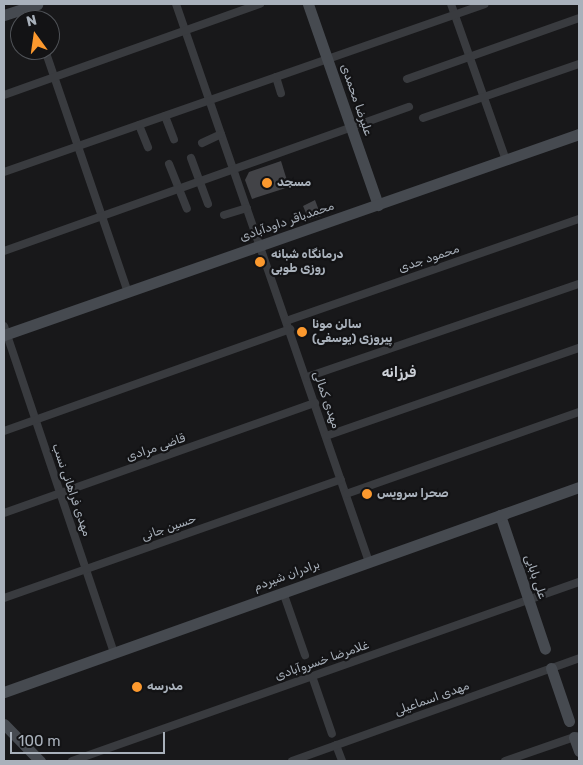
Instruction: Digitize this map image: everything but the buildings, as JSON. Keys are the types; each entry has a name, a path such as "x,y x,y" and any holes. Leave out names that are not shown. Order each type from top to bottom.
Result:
{"street":[{"path":"4,15 32,4"},
{"name":"مهدی کمالی","path":"176,4 307,377 369,562"},
{"path":"4,95 260,4"},
{"name":"علیرضا محمدی","path":"308,4 378,205"},
{"path":"451,4 506,160"},
{"path":"4,172 485,4"},
{"path":"407,79 579,18"},
{"path":"48,60 128,292"},
{"path":"423,118 579,64"},
{"path":"276,77 281,93"},
{"path":"4,251 409,108"},
{"path":"165,116 174,139"},
{"path":"140,125 148,148"},
{"path":"202,143 221,134"},
{"name":"محمدباقر داودآبادی","path":"5,332 128,292 579,134"},
{"path":"191,158 208,204"},
{"path":"169,164 187,210"},
{"path":"224,215 247,208"},
{"name":"محمود جدی","path":"286,321 579,219"},
{"path":"307,377 579,284"},
{"path":"4,431 290,329"},
{"name":"مهدی فراهانی نسب","path":"5,332 114,652"},
{"path":"326,436 579,348"},
{"name":"قاضی مرادی","path":"4,513 315,403"},
{"path":"346,494 579,412"},
{"name":"حسین جانی","path":"4,598 341,479"},
{"name":"برادران شیردم","path":"4,692 579,487"},
{"name":"علی بابایی","path":"500,515 545,649"},
{"name":"غلامرضا خسروآبادی","path":"72,761 579,582"},
{"path":"283,592 305,655"},
{"name":"مهدی اسماعیلی","path":"292,761 579,658"},
{"path":"551,668 569,722"},
{"path":"312,676 332,734"},
{"path":"6,729 40,761"},
{"path":"505,761 577,736 579,752"},
{"path":"336,745 342,761"}],"place":[{"name":"مسجد","path":"267,183"},
{"name":"درمانگاه شبانه روزی طوبی","path":"260,262"},
{"name":"سالن مونا پیروزی (یوسفی)","path":"302,332"},
{"name":"صحرا سرویس","path":"367,494"},
{"name":"مدرسه","path":"137,687"}],"district":[{"name":"فرزانه","path":"399,373"}]}
